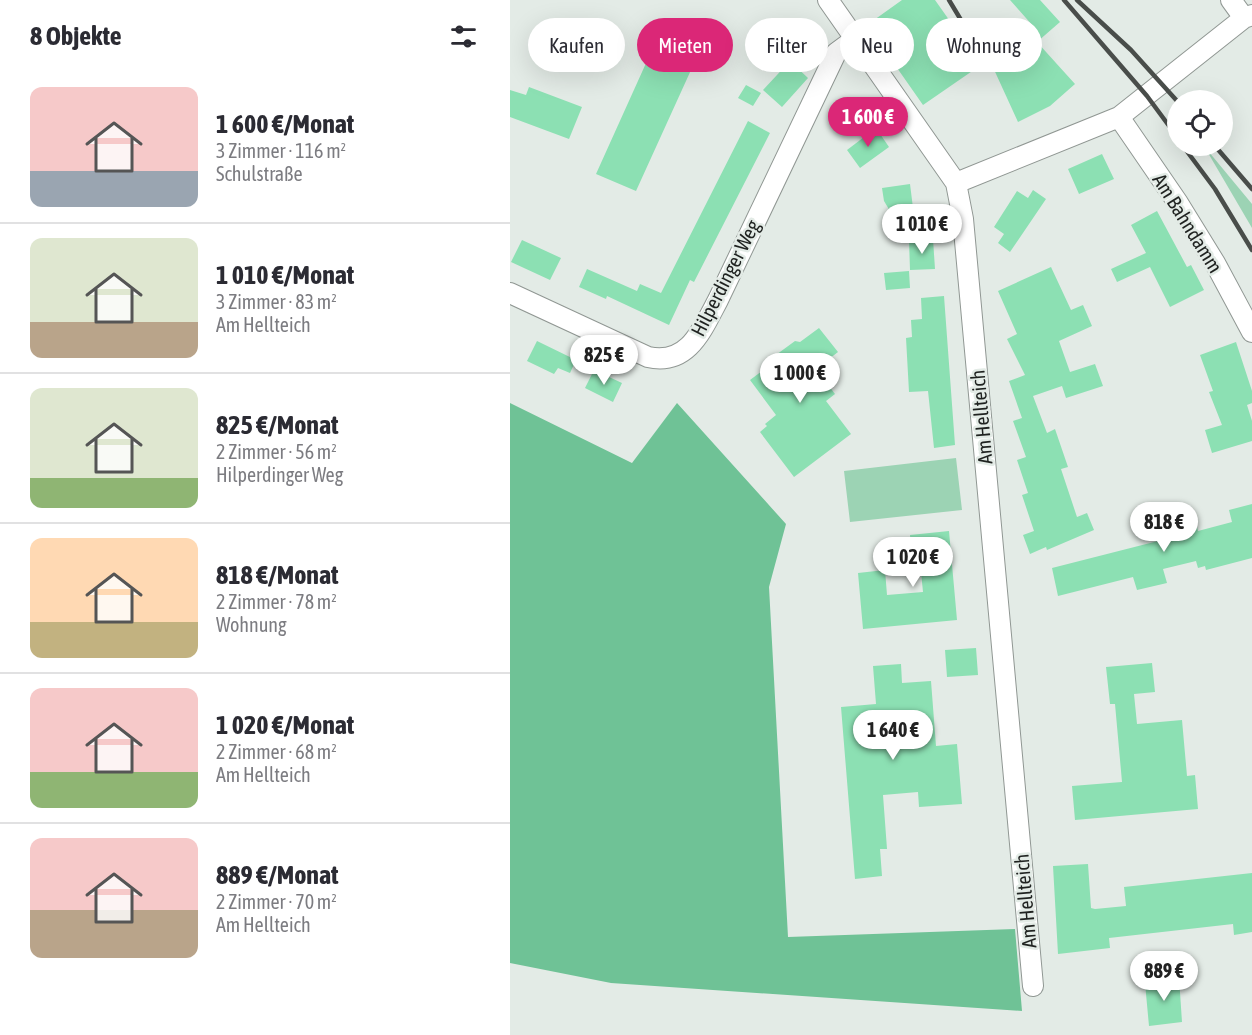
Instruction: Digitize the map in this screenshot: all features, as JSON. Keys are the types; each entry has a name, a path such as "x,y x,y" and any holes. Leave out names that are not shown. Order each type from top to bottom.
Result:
{"street":[{"path":"828,0 840,18"},
{"path":"878,72 956,183 1119,117 1248,16 1231,0"},
{"name":"Hilperdinger Weg","path":"510,292 648,357 660,360 674,357 688,348 702,330 718,300 836,53 840,50"},
{"name":"Am Bahndamm","path":"1119,117 1215,262 1252,332"},
{"name":"Am Hellteich","path":"956,183 963,219 1033,986"}],"green space":[{"path":"1210,156 1212,156 1252,204 1252,228"},
{"path":"510,403 632,463 677,403 786,524 769,587 788,937 1015,929 1022,1011 611,983 510,963"},
{"path":"956,458 962,510 850,522 844,471"}],"building":[{"path":"902,0 935,0 948,18 926,18 926,72 971,72 923,105 900,72 914,72 914,18 877,18"},
{"path":"1010,0 1040,0 1060,22 1042,38 1042,18 1026,18"},
{"path":"1042,48 1075,84 1050,106 1018,122 995,72 1042,72"},
{"path":"642,72 690,72 636,191 596,174"},
{"path":"780,72 802,72 808,78 782,107 763,90"},
{"path":"746,85 761,93 753,106 738,98"},
{"path":"529,87 582,107 569,139 510,117 510,90 526,95"},
{"path":"748,121 770,133 694,282 690,280 669,325 607,296 606,299 579,287 587,269 637,291 640,284 661,293"},
{"path":"876,128 889,147 860,168 847,150"},
{"path":"1102,154 1114,179 1079,194 1068,169"},
{"path":"910,184 913,208 890,211 884,201 882,188"},
{"path":"1033,190 1046,199 1010,252 998,243 1004,234 994,227 1017,191 1028,198"},
{"path":"1157,211 1187,267 1191,265 1204,290 1170,307 1150,267 1117,282 1111,269 1146,253 1131,225"},
{"path":"933,239 935,269 910,270 909,240"},
{"path":"522,240 561,258 550,280 511,262"},
{"path":"1051,267 1071,310 1083,305 1092,326 1059,341 1070,372 1095,364 1103,386 1066,398 1062,386 1033,396 1047,433 1055,429 1068,467 1061,469 1077,517 1087,513 1094,530 1047,550 1046,547 1030,554 1023,535 1034,531 1022,495 1028,493 1017,460 1026,457 1013,421 1022,418 1009,381 1025,375 1007,339 1017,334 998,291"},
{"path":"909,271 910,288 886,290 884,273"},
{"path":"944,296 955,445 934,448 928,391 909,392 906,338 912,337 911,320 922,319 921,298"},
{"path":"819,328 838,352 816,369 835,394 826,401 851,434 794,477 760,432 767,426 765,424 776,415 750,380 770,365 769,360 795,341 800,342"},
{"path":"537,341 576,360 570,373 558,368 554,374 527,361"},
{"path":"1236,342 1252,391 1252,403 1247,405 1252,421 1252,441 1212,453 1205,430 1222,425 1209,392 1213,391 1200,355"},
{"path":"594,370 622,383 613,402 585,388"},
{"path":"1252,504 1252,558 1206,570 1205,566 1198,568 1196,561 1163,569 1167,583 1137,590 1133,577 1058,596 1052,568 1158,541 1153,520 1193,510 1198,531 1232,522 1229,510"},
{"path":"949,531 957,620 863,629 858,573 885,570 887,595 923,592 920,562 912,563 910,535"},
{"path":"976,648 978,675 947,677 945,650"},
{"path":"1152,663 1155,692 1134,694 1137,724 1182,720 1187,776 1195,775 1198,809 1075,820 1072,786 1122,782 1115,704 1110,704 1106,667"},
{"path":"901,664 902,683 931,681 936,746 957,744 962,804 919,807 918,792 883,795 887,849 880,849 882,876 855,879 841,707 876,704 873,666"},
{"path":"1088,864 1091,908 1095,909 1126,906 1124,887 1252,873 1252,932 1234,935 1233,924 1109,938 1110,948 1058,954 1053,866"},
{"path":"1179,977 1182,1022 1149,1026 1145,983"}],"railway":[{"path":"949,0 960,18"},
{"path":"1064,0 1147,96 1167,123"},
{"path":"1077,0 1131,50 1167,90"},
{"path":"1190,156 1215,189 1252,250"},
{"path":"1224,156 1252,189"}]}
